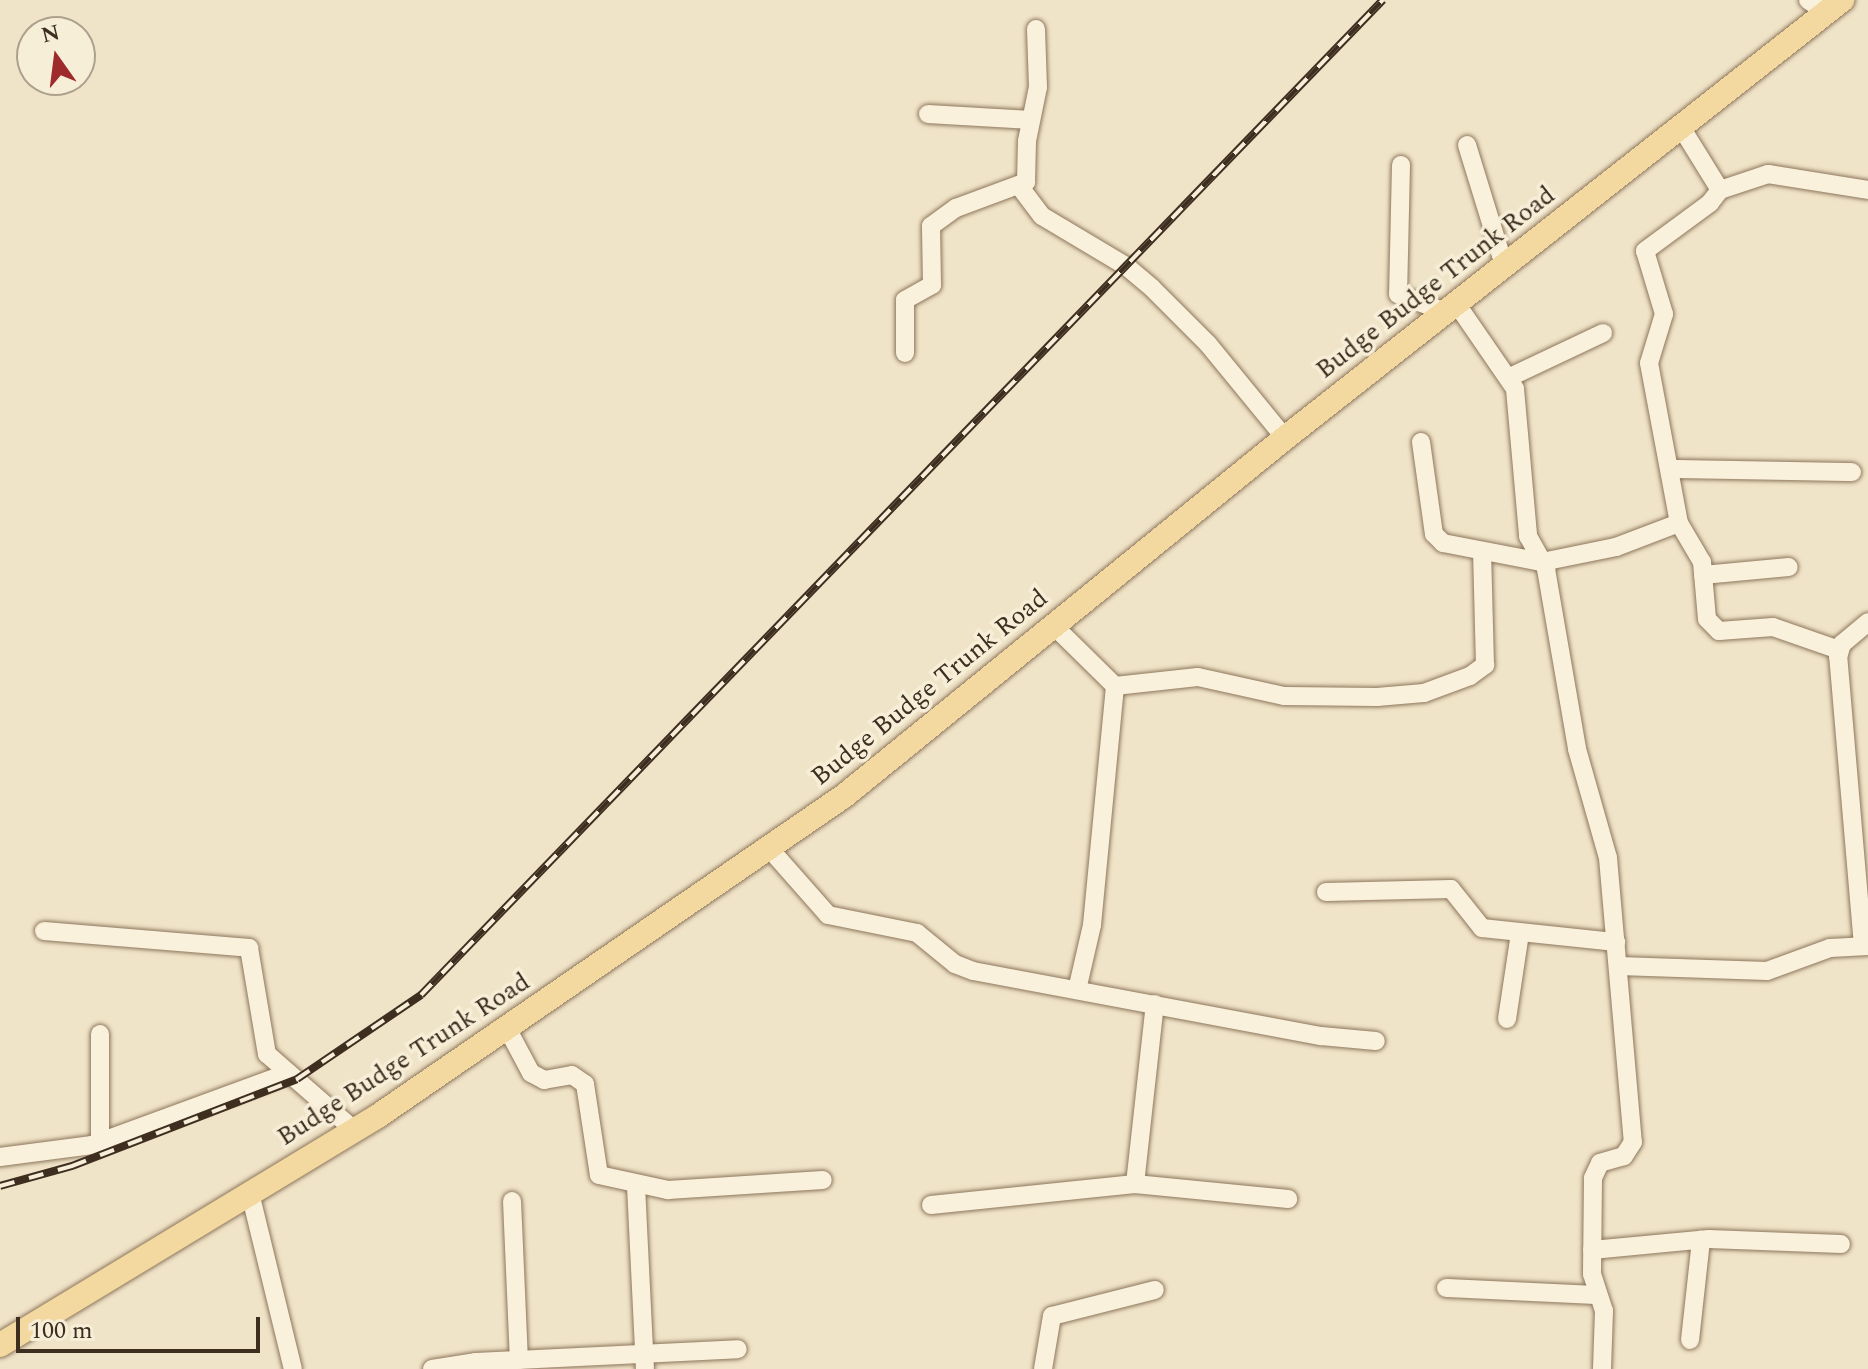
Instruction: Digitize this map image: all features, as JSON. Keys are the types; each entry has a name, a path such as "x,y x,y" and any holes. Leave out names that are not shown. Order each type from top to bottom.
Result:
{"main road":[{"name":"Budge Budge Trunk Road","path":"0,1345 354,1130 844,796 1285,438 1681,127 1825,4"}],"street":[{"path":"905,353 905,300 932,285 931,226 956,208 1020,187 1028,172 1031,120 1038,87 1036,29"},
{"path":"928,114 1031,120"},
{"path":"1681,127 1720,190"},
{"path":"1467,145 1504,265"},
{"path":"1401,165 1398,294 1451,307 1510,377 1517,402 1528,536 1542,562 1577,749 1606,843 1633,1142 1624,1156 1595,1169 1592,1250 1597,1295 1604,1311 1602,1369"},
{"path":"1839,650 1781,628 1731,631 1711,627 1699,553 1679,523 1672,469 1649,363 1664,314 1645,251 1710,203 1720,190 1768,174 1868,190"},
{"path":"1020,187 1042,216 1126,266 1152,288 1208,344 1285,438"},
{"path":"1510,377 1603,333"},
{"path":"1421,442 1437,540 1482,552 1542,562 1616,547 1679,523"},
{"path":"1672,469 1852,472"},
{"path":"1115,686 1198,677 1284,696 1377,697 1424,693 1470,676 1485,665 1482,552"},
{"path":"1703,575 1789,567"},
{"path":"1839,650 1868,622"},
{"path":"1054,626 1115,686"},
{"path":"1619,966 1767,971 1793,965 1817,951 1866,946 1839,650"},
{"path":"1077,990 1092,925 1115,686"},
{"path":"769,848 828,915 917,933 955,964 973,971 1321,1036 1376,1041"},
{"path":"1326,892 1451,889 1476,924 1520,933 1616,942"},
{"path":"44,931 249,948 263,1045 288,1073 354,1130"},
{"path":"1507,1019 1520,933"},
{"path":"1135,1184 1155,1004"},
{"path":"507,1028 537,1077 579,1076 585,1084 595,1170 609,1180 636,1186 698,1190 823,1180"},
{"path":"100,1034 100,1142"},
{"path":"0,1157 100,1142 288,1073"},
{"path":"931,1205 1135,1184 1288,1199"},
{"path":"636,1186 645,1362"},
{"path":"250,1193 293,1369"},
{"path":"512,1201 519,1360"},
{"path":"1592,1250 1701,1240 1841,1244"},
{"path":"1690,1340 1701,1240"},
{"path":"1446,1288 1597,1295"},
{"path":"1043,1369 1052,1316 1155,1290"},
{"path":"432,1369 519,1360 645,1362 738,1349"}],"railway":[{"path":"0,1186 72,1166 297,1079 421,995 1383,0"}]}
